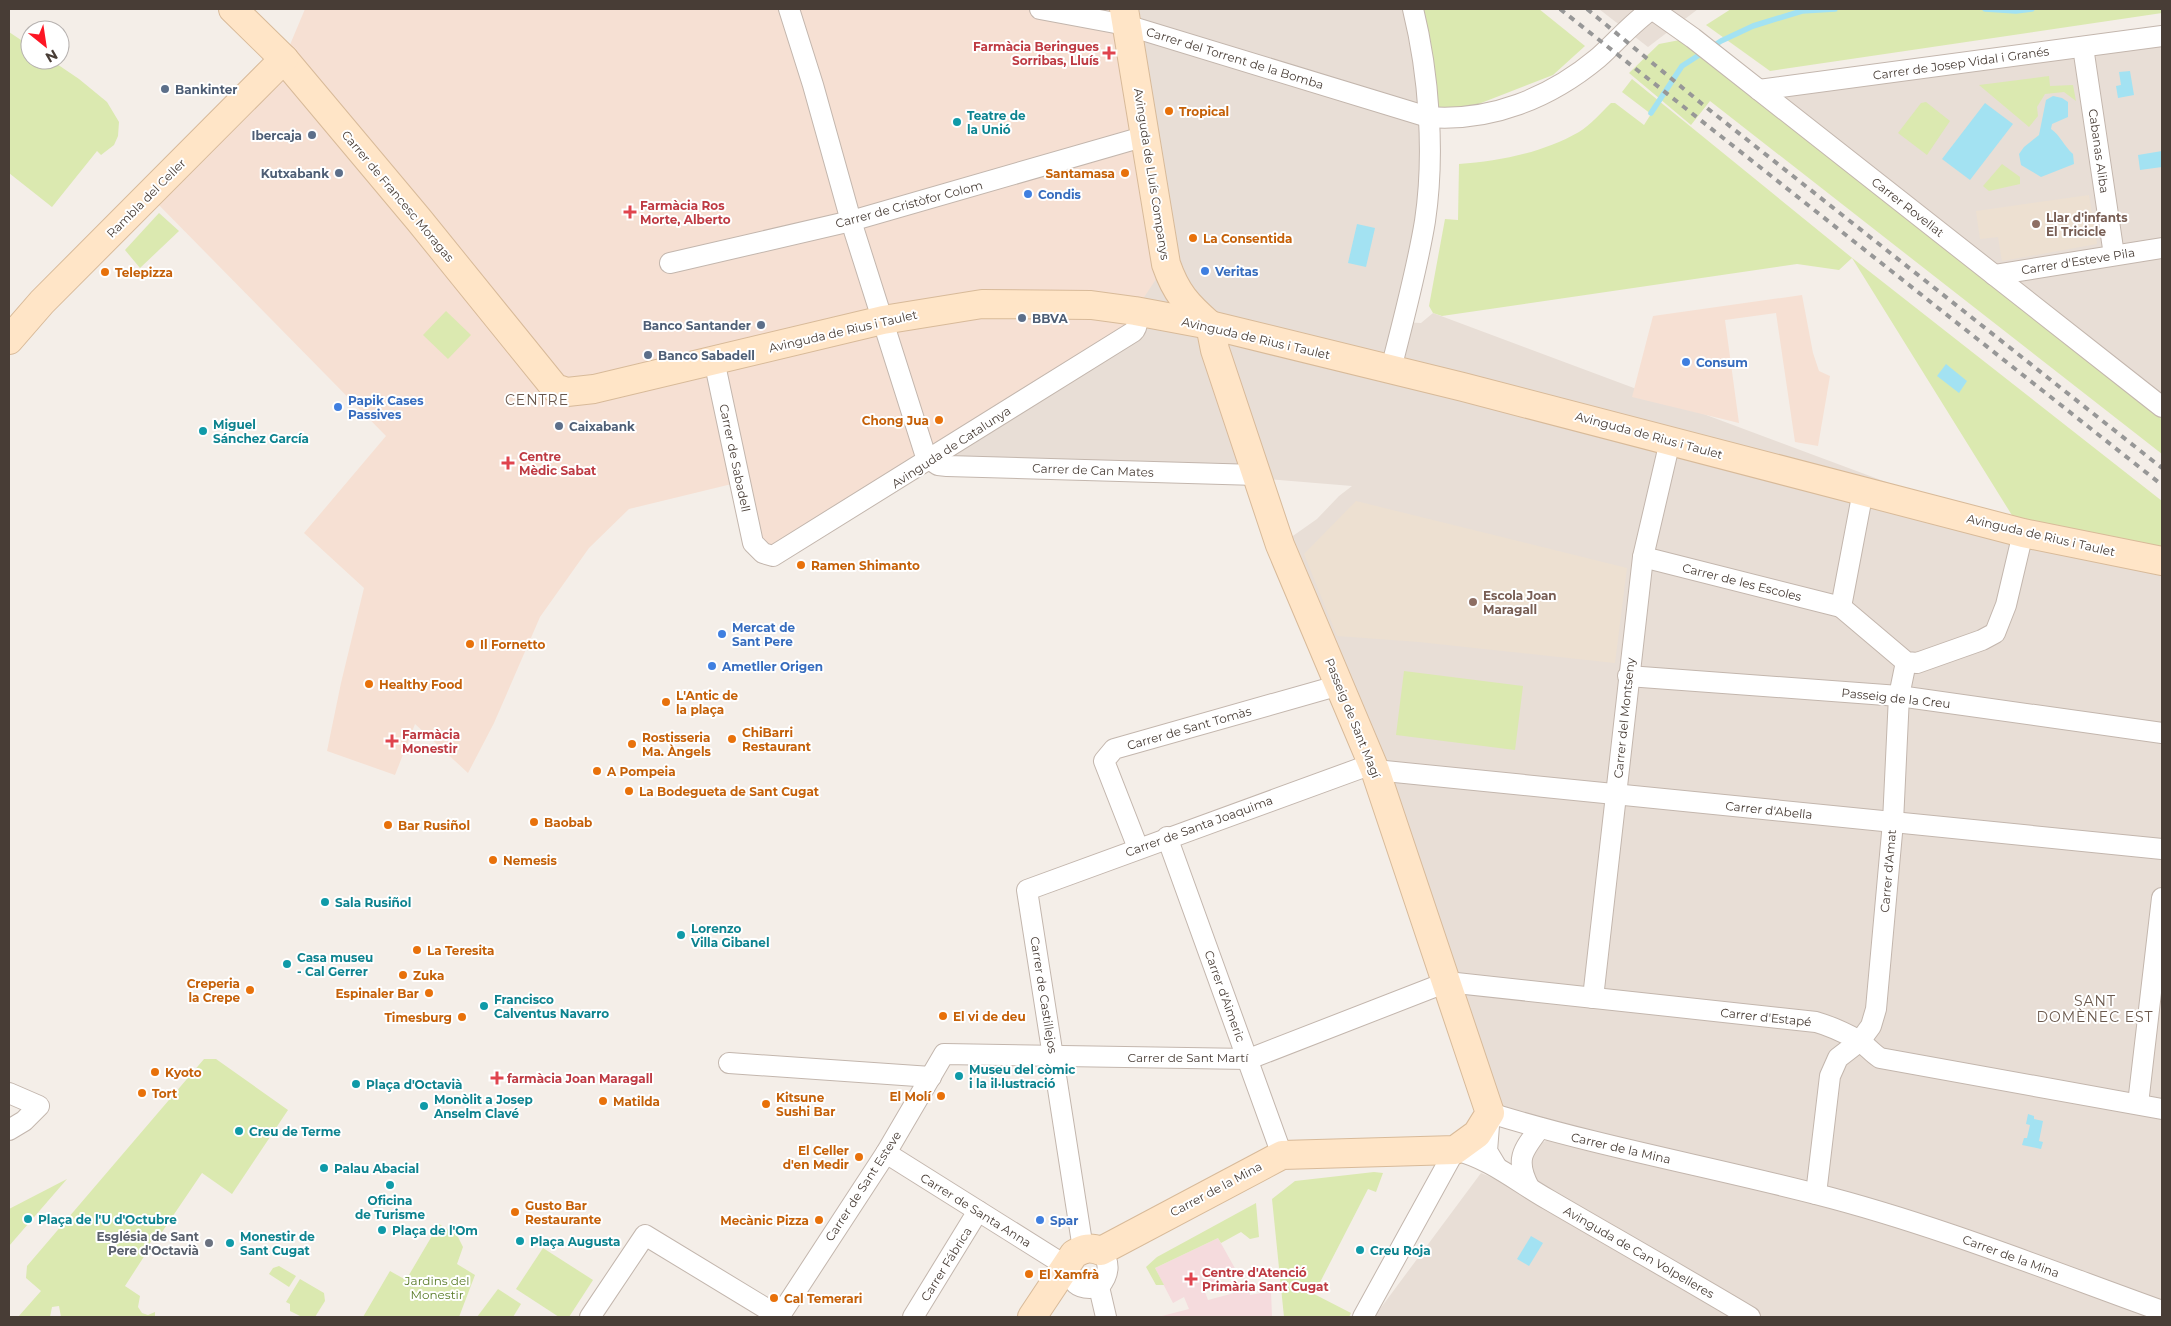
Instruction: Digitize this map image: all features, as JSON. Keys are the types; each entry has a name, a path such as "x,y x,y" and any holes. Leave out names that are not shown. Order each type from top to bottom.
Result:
{"street":[{"name":"Carrer de Francesc Moragas","path":"233,9 284,59 556,388"},
{"path":"789,9 813,85 851,220 926,457 930,460"},
{"name":"Carrer del Torrent de la Bomba","path":"1040,9 1125,17 1428,117 1450,118 1480,116 1516,106 1560,87 1597,58 1652,9"},
{"path":"1390,369 1424,221 1428,183 1428,117 1418,29 1413,9"},
{"name":"Carrer Rovellat","path":"1652,9 1693,38 2162,407"},
{"name":"Avinguda de Lluís Companys","path":"1125,17 1166,264 1173,283 1183,300 1210,326"},
{"name":"Carrer de Josep Vidal i Granés","path":"1759,90 2162,36"},
{"name":"Cabanas Aliba","path":"2083,47 2114,254"},
{"name":"Rambla del Celler","path":"9,340 42,302 284,59"},
{"name":"Carrer de Cristòfor Colom","path":"670,263 851,220 1146,136"},
{"name":"Carrer d'Esteve Pila","path":"1994,275 2114,254 2162,248"},
{"path":"1141,318 1159,296 1165,284 1166,264"},
{"name":"Avinguda de Rius i Taulet","path":"556,388 567,392 594,389 883,320 982,304 1091,305 1141,318 1210,326 1390,369 2023,533 2162,561"},
{"name":"Avinguda de Catalunya","path":"763,553 773,556 786,551 930,460 1141,318"},
{"name":"Passeig de Sant Magí","path":"1210,326 1215,350 1280,545 1373,767 1490,1113"},
{"name":"Carrer de Sabadell","path":"714,360 753,543 763,553"},
{"name":"Carrer del Montseny","path":"1593,998 1643,557 1670,441"},
{"name":"Carrer de Can Mates","path":"930,460 938,465 947,466 1257,475"},
{"path":"1863,491 1841,606 1912,662 1982,640 1995,633 2006,605 2023,533"},
{"name":"Carrer de les Escoles","path":"1643,557 1841,606"},
{"name":"Carrer d'Amat","path":"1860,1041 1871,1026 1876,1009 1893,822 1912,662"},
{"name":"Passeig de la Creu","path":"1628,676 1907,697 2162,733"},
{"name":"Carrer de Sant Tomàs","path":"1138,848 1104,761 1114,749 1340,685"},
{"name":"Carrer d'Abella","path":"1373,767 1616,794 2162,849"},
{"name":"Carrer de Santa Joaquima","path":"1027,890 1167,837 1373,767"},
{"name":"Carrer d'Aimeric","path":"1167,837 1249,1059 1282,1155"},
{"name":"Carrer de Castillejos","path":"1027,890 1054,1056 1080,1257"},
{"path":"2138,1104 2162,898"},
{"name":"Carrer d'Estapé","path":"1447,982 1816,1022 1831,1026 1860,1041 1869,1051 1880,1058 2162,1109"},
{"name":"Carrer de Sant Martí","path":"944,1054 1249,1059 1447,982"},
{"path":"1816,1194 1830,1076 1838,1058 1860,1041"},
{"name":"Carrer de Sant Esteve","path":"780,1317 886,1153 944,1054"},
{"path":"729,1063 931,1077"},
{"path":"9,1093 39,1106 24,1121 9,1130"},
{"path":"1363,1317 1455,1150 1477,1134 1490,1113"},
{"path":"1490,1113 1487,1151 1496,1166"},
{"name":"Carrer de la Mina","path":"1490,1113 1540,1128 1816,1194 1928,1226 2162,1312"},
{"path":"1528,1187 1521,1172 1522,1156 1527,1145 1540,1128"},
{"name":"Carrer de la Mina","path":"1080,1257 1282,1155 1455,1150"},
{"name":"Avinguda de Can Volpelleres","path":"1455,1150 1476,1156 1496,1166 1528,1187 1750,1317"},
{"name":"Carrer de Santa Anna","path":"886,1153 978,1211 1080,1257"},
{"name":"Carrer Fábrica","path":"913,1317 978,1211"},
{"path":"590,1317 645,1235 780,1317"},
{"path":"1080,1257 1069,1274 1075,1284 1087,1290 1099,1287"},
{"path":"1080,1257 1106,1258 1108,1269 1099,1287 1106,1317"},
{"path":"1032,1317 1080,1257"}],"shaded area":[{"path":"305,9 1123,9 1166,264 1135,311 1129,330 763,553 740,482 629,509 589,548 540,617 494,723 468,773 415,724 395,775 327,751 364,588 304,533 386,436 150,196 284,59"},
{"path":"1139,9 1413,9 1428,117 1402,322 1421,323 1433,313 2023,533 2162,561 2162,1311 1928,1226 1490,1113 1280,545 1317,519 1339,496 1352,486 1254,478 947,466 1142,27"},
{"path":"1599,9 1698,9 1648,47"},
{"path":"2162,36 2162,407 1759,90"},
{"name":"Llar d'infants El Tricicle","path":"2089,195 2097,244 2002,261 1998,237 1980,239 1976,211"},
{"name":"Consum","path":"1802,295 1813,353 1819,371 1830,376 1818,446 1795,442 1776,313 1725,320 1739,423 1632,397 1653,316"},
{"name":"Escola Joan Maragall","path":"1356,501 1627,568 1615,663 1419,642 1337,636 1304,554"},
{"path":"1552,1138 1818,1198 2162,1317 1374,1317 1481,1173 1517,1188 1537,1145"},
{"name":"Centre d'Atenció Primària Sant Cugat","path":"1218,1238 1237,1272 1203,1287 1208,1300 1249,1289 1250,1295 1271,1291 1272,1317 1158,1317 1189,1309 1184,1297 1173,1303 1155,1268"}],"green space":[{"path":"1413,9 1539,9 1585,46 1553,75 1476,105 1428,117"},
{"path":"1731,9 2162,9 2162,13 1770,71 1706,25"},
{"path":"9,32 20,39 20,70 66,70 107,102 119,122 118,136 114,145 101,155 97,151 52,207 9,173"},
{"path":"1685,39 2162,415 2162,454 1710,101 1691,125 1629,73 1659,44"},
{"path":"2049,76 2050,86 2073,85 2076,101 2064,92 2045,94 2037,107 2038,116 2029,127 1979,85"},
{"path":"1632,79 1851,257 2162,501 2162,561 2023,533 1852,258 1839,270 1797,264 1442,316 1433,313 1429,306 1445,219 1458,220 1459,164 1490,161 1536,151 1579,132 1611,103 1615,103 1644,125 1651,114 1622,92"},
{"path":"1926,102 1950,121 1927,155 1898,133 1921,103"},
{"path":"2002,164 2020,177 2020,184 1989,191 1983,186"},
{"path":"159,213 179,231 140,268 125,250"},
{"path":"446,311 471,335 448,359 423,335"},
{"path":"1404,671 1523,686 1515,750 1396,735"},
{"path":"204,1059 216,1059 288,1110 232,1194 202,1173 162,1232 159,1230 143,1253 145,1255 125,1286 140,1296 138,1307 142,1313 148,1315 155,1312 155,1317 61,1317 59,1306 52,1307 50,1317 18,1317 41,1291 26,1278 27,1266"},
{"path":"1374,1172 1383,1173 1376,1192 1368,1189 1314,1294 1351,1313 1349,1317 1284,1317 1272,1199 1295,1181"},
{"path":"67,1179 9,1246 9,1209"},
{"path":"1256,1203 1259,1237 1250,1239 1241,1232 1221,1243 1218,1238 1155,1268 1164,1285 1156,1285 1146,1267 1157,1257"},
{"name":"Jardins del Monestir","path":"439,1224 457,1235 463,1247 457,1264 475,1275 459,1317 363,1317 390,1271 406,1280"},
{"path":"543,1248 593,1280 569,1317 559,1317 516,1289"},
{"path":"279,1266 296,1276 289,1287 269,1274 273,1268"},
{"path":"300,1279 324,1293 325,1301 315,1317 302,1317 290,1311 290,1304 286,1302"},
{"path":"498,1289 521,1304 513,1317 477,1317"}],"water":[{"path":"2130,71 2134,95 2118,98 2116,86 2121,85 2119,72"},
{"path":"2053,96 2068,102 2068,117 2052,124 2051,129 2073,154 2074,164 2041,177 2021,165 2019,154 2024,147 2039,135 2046,100"},
{"path":"1985,103 2013,124 1970,180 1942,159"},
{"path":"2162,151 2162,167 2140,170 2138,155"},
{"path":"1357,224 1375,228 1366,267 1348,263"},
{"path":"1946,364 1967,381 1959,393 1937,376"},
{"path":"2028,1114 2034,1116 2034,1119 2043,1121 2039,1141 2043,1142 2041,1149 2022,1145 2024,1138 2027,1138 2030,1125 2026,1124"},
{"path":"1531,1236 1543,1243 1529,1266 1517,1259"}],"waterway":[{"path":"1651,113 1682,66 1721,41 1753,26 1802,11 1835,9"},
{"path":"1985,9 2016,11 2032,9"}],"railway":[{"path":"1560,9 2162,485"},
{"path":"1587,9 1707,108 2162,468"}],"place":[{"name":"Farmàcia Beringues Sorribas, Lluís","path":"1109,53"},
{"name":"Bankinter","path":"165,89"},
{"name":"Tropical","path":"1169,111"},
{"name":"Teatre de la Unió","path":"957,122"},
{"name":"Ibercaja","path":"312,135"},
{"name":"Kutxabank","path":"339,173"},
{"name":"Santamasa","path":"1125,173"},
{"name":"Condis","path":"1028,194"},
{"name":"Farmàcia Ros Morte, Alberto","path":"630,212"},
{"name":"Llar d'infants El Tricicle","path":"2036,224"},
{"name":"La Consentida","path":"1193,238"},
{"name":"Veritas","path":"1205,271"},
{"name":"Telepizza","path":"105,272"},
{"name":"BBVA","path":"1022,318"},
{"name":"Banco Santander","path":"761,325"},
{"name":"Banco Sabadell","path":"648,355"},
{"name":"Consum","path":"1686,362"},
{"name":"Papik Cases Passives","path":"338,407"},
{"name":"Chong Jua","path":"939,420"},
{"name":"Caixabank","path":"559,426"},
{"name":"Miguel Sánchez García","path":"203,431"},
{"name":"Centre Mèdic Sabat","path":"508,463"},
{"name":"Ramen Shimanto","path":"801,565"},
{"name":"Escola Joan Maragall","path":"1473,602"},
{"name":"Mercat de Sant Pere","path":"722,634"},
{"name":"Il Fornetto","path":"470,644"},
{"name":"Ametller Origen","path":"712,666"},
{"name":"Healthy Food","path":"369,684"},
{"name":"L'Antic de la plaça","path":"666,702"},
{"name":"ChiBarri Restaurant","path":"732,739"},
{"name":"Farmàcia Monestir","path":"392,741"},
{"name":"Rostisseria Ma. Àngels","path":"632,744"},
{"name":"A Pompeia","path":"597,771"},
{"name":"La Bodegueta de Sant Cugat","path":"629,791"},
{"name":"Baobab","path":"534,822"},
{"name":"Bar Rusiñol","path":"388,825"},
{"name":"Nemesis","path":"493,860"},
{"name":"Sala Rusiñol","path":"325,902"},
{"name":"Lorenzo Villa Gibanel","path":"681,935"},
{"name":"La Teresita","path":"417,950"},
{"name":"Casa museu - Cal Gerrer","path":"287,964"},
{"name":"Zuka","path":"403,975"},
{"name":"Creperia la Crepe","path":"250,990"},
{"name":"Espinaler Bar","path":"429,993"},
{"name":"Francisco Calventus Navarro","path":"484,1006"},
{"name":"El vi de deu","path":"943,1016"},
{"name":"Timesburg","path":"462,1017"},
{"name":"Kyoto","path":"155,1072"},
{"name":"Museu del còmic i la il·lustració","path":"959,1076"},
{"name":"farmàcia Joan Maragall","path":"497,1078"},
{"name":"Plaça d'Octavià","path":"356,1084"},
{"name":"Tort","path":"142,1093"},
{"name":"El Molí","path":"941,1096"},
{"name":"Matilda","path":"603,1101"},
{"name":"Kitsune Sushi Bar","path":"766,1104"},
{"name":"Monòlit a Josep Anselm Clavé","path":"424,1106"},
{"name":"Creu de Terme","path":"239,1131"},
{"name":"El Celler d'en Medir","path":"859,1157"},
{"name":"Palau Abacial","path":"324,1168"},
{"name":"Oficina de Turisme","path":"390,1185"},
{"name":"Gusto Bar Restaurante","path":"515,1212"},
{"name":"Plaça de l'U d'Octubre","path":"28,1219"},
{"name":"Mecànic Pizza","path":"819,1220"},
{"name":"Spar","path":"1040,1220"},
{"name":"Plaça de l'Om","path":"382,1230"},
{"name":"Plaça Augusta","path":"520,1241"},
{"name":"Església de Sant Pere d'Octavià","path":"209,1243"},
{"name":"Monestir de Sant Cugat","path":"230,1243"},
{"name":"Creu Roja","path":"1360,1250"},
{"name":"El Xamfrà","path":"1029,1274"},
{"name":"Centre d'Atenció Primària Sant Cugat","path":"1191,1279"},
{"name":"Cal Temerari","path":"774,1298"}],"district":[{"name":"CENTRE","path":"537,400"},
{"name":"SANT DOMÈNEC EST","path":"2095,1010"}]}
